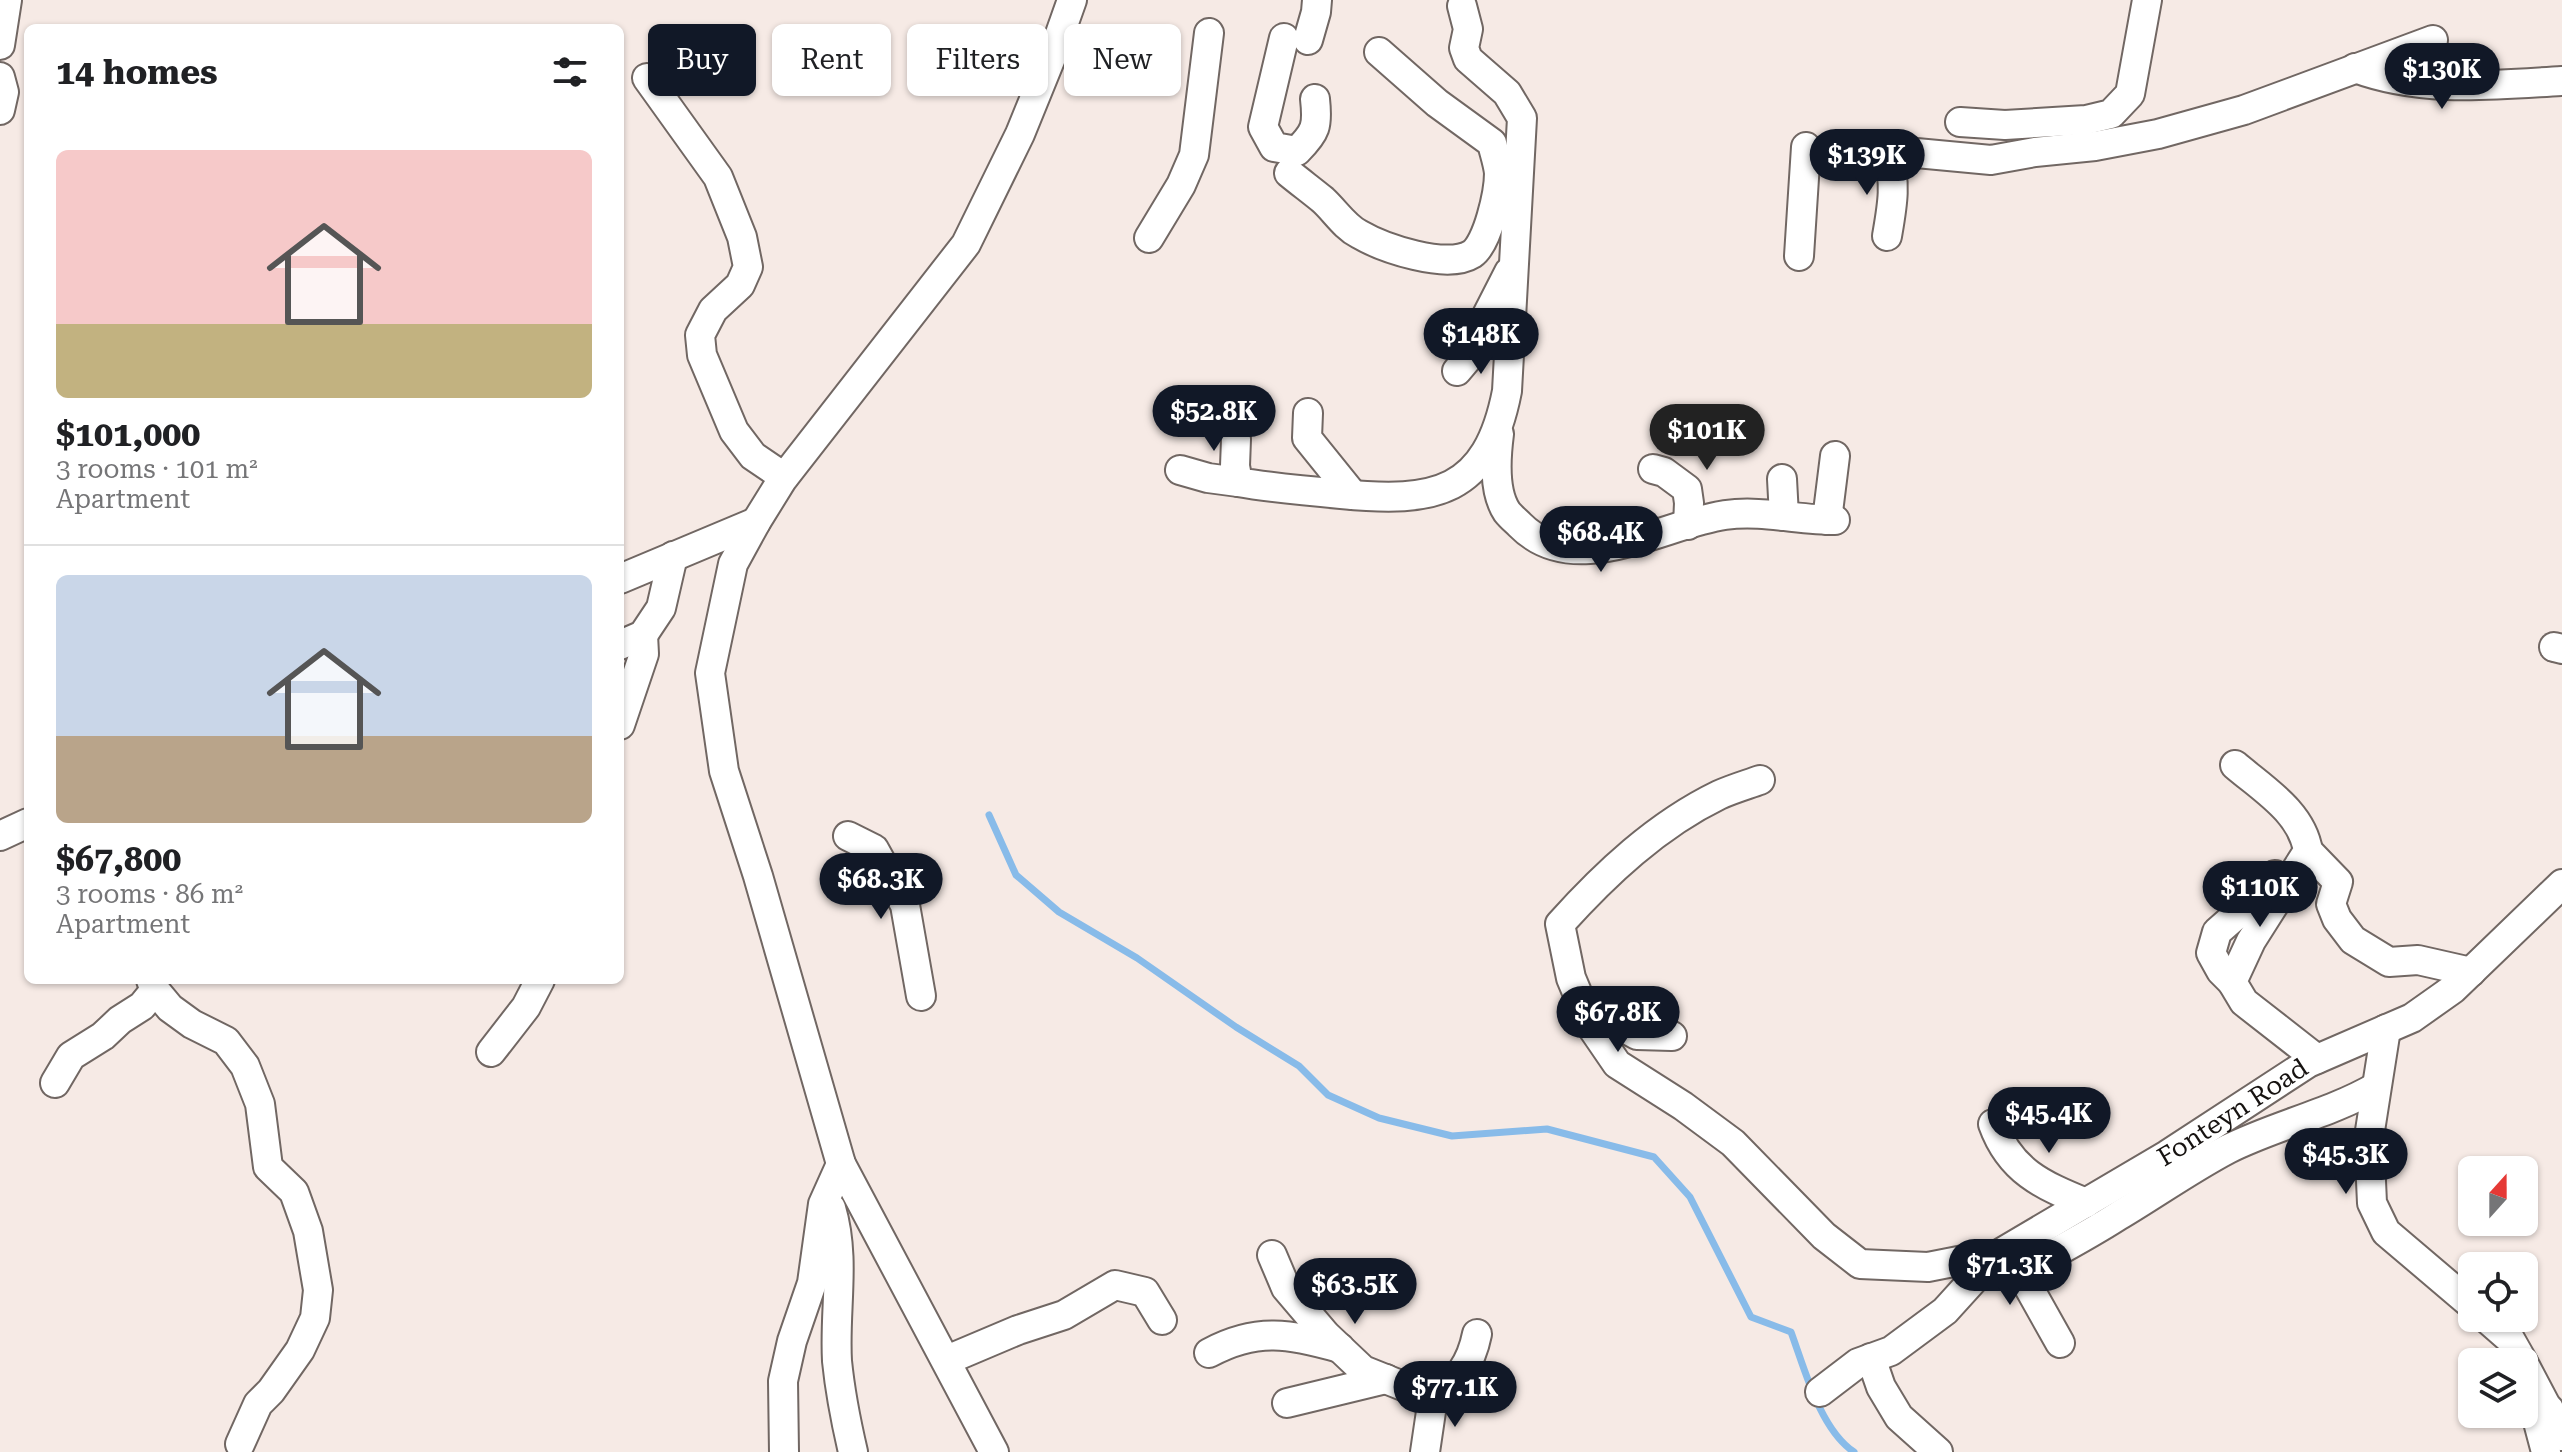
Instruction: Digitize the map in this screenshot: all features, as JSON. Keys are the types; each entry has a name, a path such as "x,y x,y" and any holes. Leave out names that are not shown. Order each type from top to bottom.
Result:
{"street":[{"path":"0,45 7,0"},
{"path":"994,1452 841,1164 758,876 724,771 710,673 733,564 784,477 966,244 1020,134 1072,0"},
{"path":"1315,99 1318,120 1311,137 1297,151 1274,147 1263,127 1296,39 1317,0"},
{"path":"1960,122 2005,125 2086,120 2111,114 2130,94 2147,0"},
{"path":"1462,6 1468,29 1464,48 1468,59 1507,93 1522,118 1507,391 1496,456 1506,510 1526,531 1546,542 1557,547 1587,550 1724,515 1766,513 1831,520 1835,456"},
{"path":"1149,238 1181,185 1194,155 1209,33"},
{"path":"1887,236 1894,199 1891,153 1991,160 2158,134 2244,110 2433,40"},
{"path":"1289,173 1356,233 1423,257 1455,260 1473,253 1484,237 1494,205 1499,173 1492,143 1437,103 1379,52"},
{"path":"2355,68 2380,78 2426,85 2480,86 2562,81"},
{"path":"0,77 4,103 0,110"},
{"path":"647,78 718,177 742,237 748,267 740,285 713,310 700,335 702,355 734,431 753,456 784,477"},
{"path":"1799,256 1806,147"},
{"path":"1457,371 1473,352 1486,317 1514,261"},
{"path":"1308,413 1307,438 1353,495"},
{"path":"1180,470 1208,478 1373,497 1430,494 1461,480 1481,460 1500,425"},
{"path":"1236,439 1238,482"},
{"path":"1653,469 1664,472 1687,489 1688,525"},
{"path":"1782,479 1784,516"},
{"path":"624,577 756,522"},
{"path":"624,713 644,654 632,640 661,608 673,556"},
{"path":"2235,765 2284,806 2305,834 2308,851 2338,882 2331,904 2337,919 2353,940 2389,962 2418,960 2471,972"},
{"path":"1760,780 1720,795 1675,820 1598,882 1560,924 1571,978 1591,1026 1617,1064 1683,1106 1733,1143 1824,1236 1860,1264 1928,1267 2007,1257 2115,1218 2230,1148 2280,1126 2350,1102 2376,1087"},
{"path":"0,836 24,825"},
{"path":"848,836 874,849 905,905 921,996"},
{"path":"2232,982 2251,941 2308,851"},
{"path":"2275,875 2217,932 2211,953 2244,1002 2317,1059"},
{"name":"Fonteyn Road","path":"1820,1392 1858,1363 1891,1351 1945,1311 1994,1257 2007,1257 2086,1203 2317,1059 2412,1018 2453,989 2562,884"},
{"path":"491,1052 526,1007 538,984"},
{"path":"55,1083 71,1056 142,1006 153,985 170,1008 192,1024 226,1041 245,1066 260,1104 268,1167 294,1192 308,1231 318,1290 315,1318 300,1350 258,1404 240,1444"},
{"path":"1582,1005 1637,1035 1672,1036"},
{"path":"2386,1029 2369,1137 2372,1203 2386,1232 2458,1293"},
{"path":"1993,1124 2001,1146 2022,1170 2057,1191 2086,1203"},
{"path":"784,1452 783,1381 792,1341 812,1283 823,1204 841,1164"},
{"path":"827,1195 838,1230 841,1276 837,1360 853,1452"},
{"path":"1272,1255 1286,1288 1326,1335 1363,1370 1433,1398"},
{"path":"2007,1257 2028,1286 2060,1343"},
{"path":"947,1360 1018,1330 1064,1315 1115,1285 1145,1292 1162,1320"},
{"path":"2502,1332 2515,1348"},
{"path":"1209,1353 1231,1341 1271,1334 1340,1348"},
{"path":"1425,1452 1433,1398 1447,1389 1472,1357 1477,1334"},
{"path":"1871,1358 1881,1387 1899,1417 1938,1452"},
{"path":"1287,1403 1386,1379"},
{"path":"2538,1389 2562,1436"},
{"path":"2546,1452 2538,1422 2550,1409"},
{"path":"846,1419 864,1452"}],"waterway":[{"path":"989,815 1016,875 1059,912 1137,958 1236,1027 1299,1066 1328,1095 1379,1118 1452,1136 1547,1129 1654,1157 1690,1197 1751,1317 1791,1332 1823,1414 1842,1442 1854,1452"}]}
